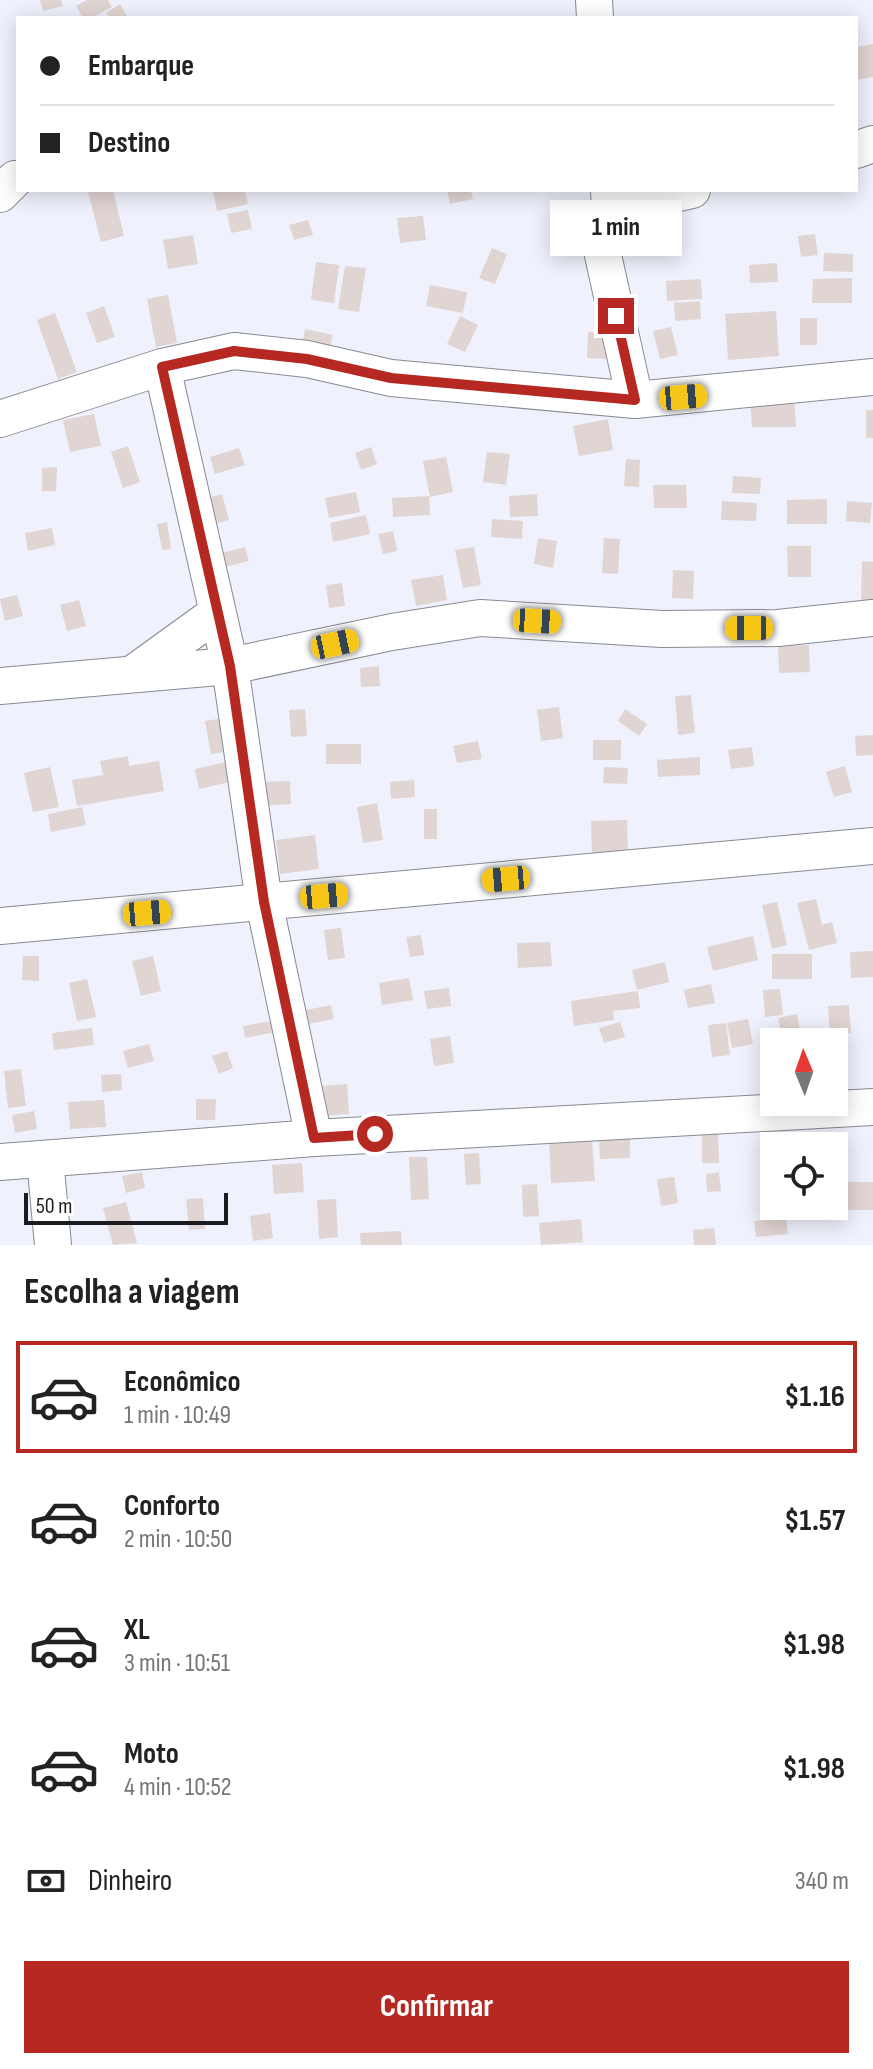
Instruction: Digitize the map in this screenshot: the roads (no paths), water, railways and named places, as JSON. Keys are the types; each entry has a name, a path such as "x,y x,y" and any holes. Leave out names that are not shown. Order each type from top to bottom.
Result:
{"street":[{"path":"635,400 599,237 610,200 676,192"},
{"path":"0,419 162,367 234,351 307,359 391,378 635,400 873,377"},
{"path":"162,367 230,666 264,902 314,1138"},
{"path":"133,673 217,613"},
{"path":"0,686 230,666 392,632 480,618 691,629 778,628 873,618"},
{"path":"0,926 873,846"},
{"path":"0,1162 314,1138 873,1107"},
{"path":"45,1159 53,1245"}]}
